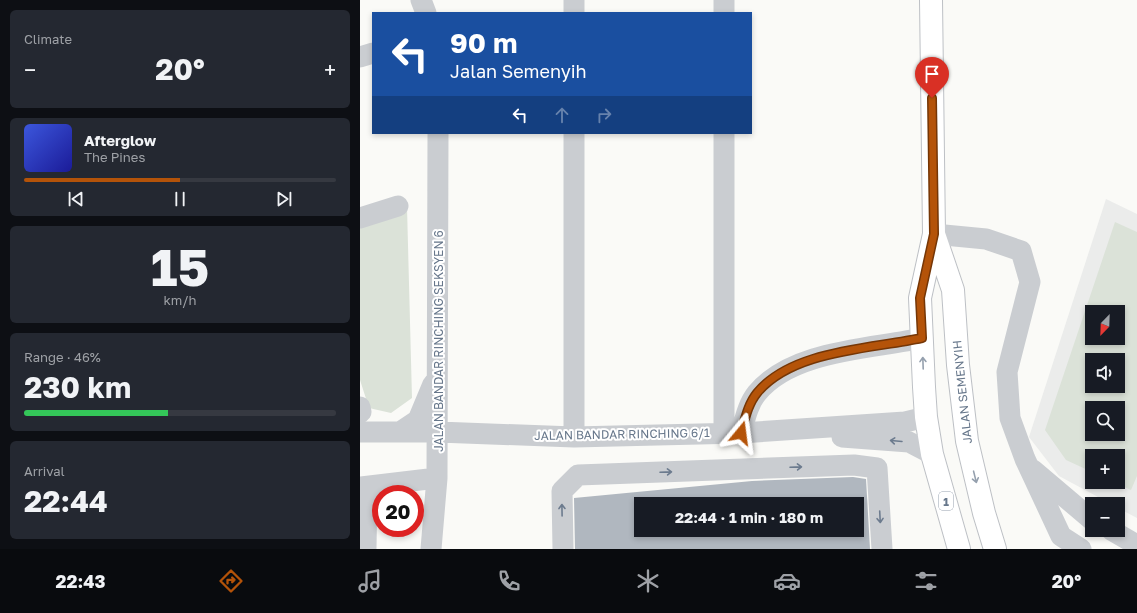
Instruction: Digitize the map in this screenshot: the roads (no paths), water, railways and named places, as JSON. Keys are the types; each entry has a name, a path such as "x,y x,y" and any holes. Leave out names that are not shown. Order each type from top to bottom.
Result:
{"main road":[{"name":"JALAN SEMENYIH","path":"931,0 934,234 920,298 926,417 932,454 959,549"},
{"name":"JALAN SEMENYIH","path":"934,234 953,290 958,365 967,441 984,513 995,549"}],"street":[{"path":"410,12 412,0"},
{"path":"422,0 426,12"},
{"path":"574,0 574,12"},
{"path":"724,0 724,12"},
{"path":"360,57 372,53"},
{"name":"JALAN BANDAR RINCHING SEKSYEN 6","path":"431,549 437,478 438,432 438,134"},
{"path":"574,134 574,437"},
{"path":"724,134 732,432"},
{"path":"360,218 398,206"},
{"path":"934,234 986,239 1021,251 1030,282 1007,372 1010,418 1028,466 1061,536 1081,549"},
{"path":"732,432 748,409 756,394 766,384 787,370 809,360 857,349 922,338"},
{"path":"366,549 364,487 437,478 429,456 416,441 400,432 418,420 429,397 438,370"},
{"name":"JALAN BANDAR RINCHING 6/1","path":"360,417 400,432 574,437 732,432 905,422 926,417"},
{"name":"JALAN BANDAR RINCHING 6/1","path":"782,429 807,436 853,437 909,442 932,454"},
{"path":"853,437 854,465"},
{"path":"875,439 882,549"},
{"path":"563,549 562,491 578,475 854,465 878,468"},
{"path":"1028,466 1085,514"},
{"path":"1124,537 1137,544"}]}
